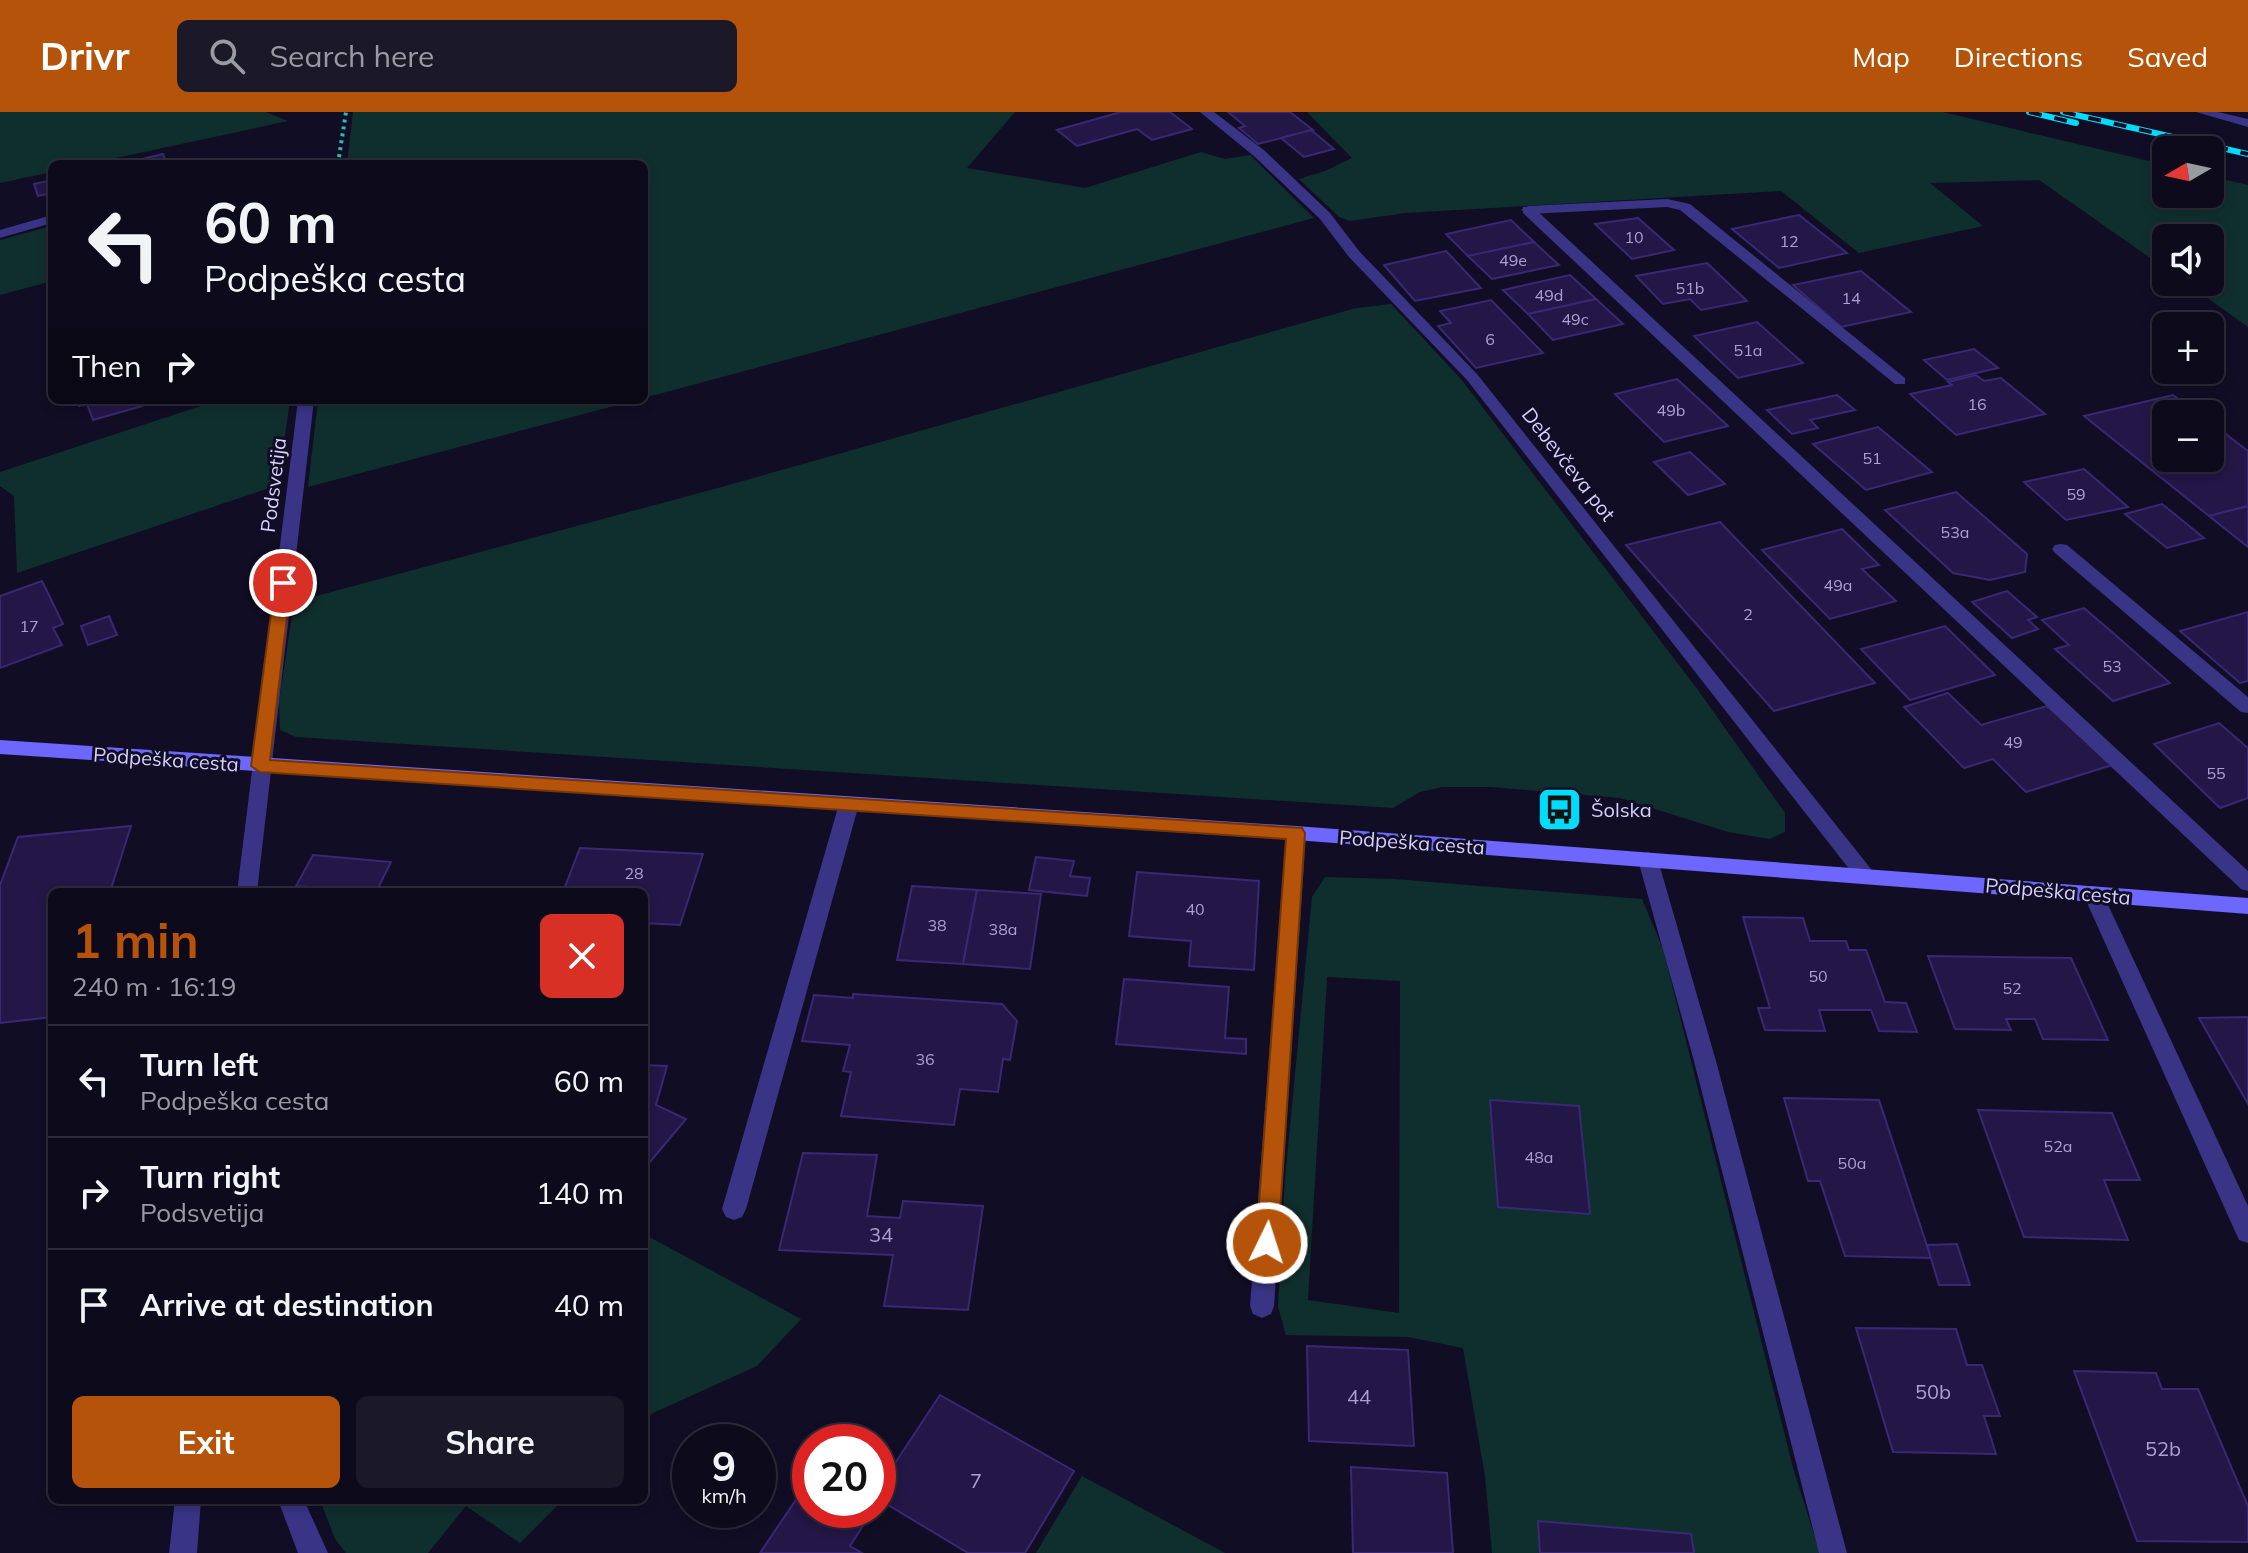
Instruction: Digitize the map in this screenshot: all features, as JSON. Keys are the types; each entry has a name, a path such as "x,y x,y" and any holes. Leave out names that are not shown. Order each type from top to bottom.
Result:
{"main road":[{"name":"Podpeška cesta","path":"0,747 1296,833 1864,874 2248,906"}],"street":[{"name":"Debevčeva pot","path":"1206,112 1260,154 1325,216 1354,254 1472,377 1864,874"},
{"path":"2202,112 2248,123"},
{"path":"1900,381 1685,207 1667,203 1528,210 2248,883"},
{"path":"0,234 48,220"},
{"name":"Podsvetija","path":"247,888 305,404"},
{"path":"2061,549 2248,707"},
{"path":"734,1209 849,804"},
{"path":"1262,1306 1296,833"},
{"path":"1648,860 1705,1061 1833,1553"},
{"path":"2093,894 2248,1232"},
{"path":"183,1553 188,1504"},
{"path":"293,1504 314,1553"}],"path":[{"path":"339,160 346,112"}],"green space":[{"path":"0,112 266,112 288,121 107,160 48,160 48,173 0,183"},
{"path":"353,112 1015,112 967,168 1085,188 1201,152 1225,159 1250,155 1314,218 648,397 648,160 347,160"},
{"path":"1307,112 1943,112 2152,162 2152,208 2224,208 2224,179 2248,185 2248,327 2205,296 2224,296 2224,224 2152,224 2152,259 2039,180 1930,183 1983,226 1859,253 1781,191 1405,213 1350,221 1339,217 1299,179 1352,158"},
{"path":"48,227 48,282 0,295 0,240"},
{"path":"1391,304 1461,379 1698,690 1785,813 1785,832 1769,839 1728,832 1620,798 1491,787 1442,787 1420,792 1393,808 296,737 280,730 279,702 294,602 718,488 1356,308"},
{"path":"207,404 289,404 278,485 17,573 14,496 0,486 0,472"},
{"path":"318,404 622,404 308,487"},
{"path":"1325,877 1394,879 1642,899 1663,949 1793,1468 1820,1553 1492,1553 1485,1476 1463,1348 1408,1337 1286,1335 1278,1307 1285,1179 1312,897","holes":["1327,977 1400,981 1399,1313 1308,1300"]},
{"path":"648,1236 801,1319 757,1366 648,1417"},
{"path":"1082,1476 1225,1553 1036,1553"},
{"path":"322,1504 559,1504 520,1543 466,1506 428,1553 346,1553 335,1539"}],"building":[{"path":"1121,112 1170,112 1192,129 1152,140 1137,129 1077,146 1057,130"},
{"path":"1228,112 1290,112 1313,130 1258,144 1239,128 1245,126"},
{"path":"1311,130 1334,149 1304,157 1281,138"},
{"path":"163,154 165,160 138,160"},
{"path":"48,181 48,194 38,196 34,184"},
{"path":"1799,215 1847,253 1779,268 1732,229"},
{"path":"1638,218 1674,250 1632,259 1595,224"},
{"path":"1511,220 1534,242 1468,256 1446,234"},
{"path":"1534,242 1559,265 1492,279 1468,256"},
{"path":"1446,251 1481,288 1415,301 1384,265"},
{"path":"1707,263 1747,301 1701,310 1690,299 1663,304 1636,276"},
{"path":"1861,271 1911,312 1841,327 1793,285"},
{"path":"1570,275 1596,299 1528,314 1503,290"},
{"path":"1596,299 1623,324 1553,340 1528,314"},
{"path":"1491,300 1543,353 1476,368 1438,326 1451,323 1440,311"},
{"path":"1757,322 1803,363 1738,378 1694,336"},
{"path":"1974,349 1998,368 1947,380 1924,360"},
{"path":"1976,375 1984,381 2001,378 2045,414 1956,435 1910,394 1952,385 1948,382"},
{"path":"1677,379 1728,426 1664,442 1615,394"},
{"path":"1837,395 1855,410 1810,420 1818,428 1792,434 1767,410"},
{"path":"2173,395 2180,400 2152,400 2152,470 2084,416"},
{"path":"87,404 142,406 93,420"},
{"path":"1878,427 1932,472 1866,490 1813,444"},
{"path":"2224,433 2248,451 2248,506 2209,516 2154,472 2224,472"},
{"path":"1690,452 1725,484 1688,495 1654,462"},
{"path":"2084,469 2128,507 2066,520 2024,482"},
{"path":"1956,492 2027,554 2025,572 1990,580 1953,573 1885,510"},
{"path":"2162,504 2204,538 2167,548 2125,514"},
{"path":"2248,506 2248,547 2209,516"},
{"path":"1720,522 1875,683 1774,711 1626,545"},
{"path":"1842,529 1879,565 1862,569 1896,601 1830,619 1762,550"},
{"path":"42,581 63,624 53,628 62,645 0,668 0,596"},
{"path":"2007,591 2037,617 2028,620 2038,629 2012,638 1972,602"},
{"path":"2084,608 2170,683 2113,701 2055,649 2069,645 2042,620"},
{"path":"2248,612 2248,681 2240,683 2180,631"},
{"path":"109,616 117,635 88,645 81,626"},
{"path":"1945,626 1995,675 1910,700 1861,649"},
{"path":"1948,693 1981,725 2047,706 2112,765 2026,792 1993,759 1964,768 1904,707"},
{"path":"2219,723 2248,748 2248,798 2220,808 2154,744"},
{"path":"131,826 111,888 48,888 48,1017 0,1023 0,885 18,837"},
{"path":"580,848 703,854 680,925 648,923 648,888 565,888"},
{"path":"313,855 391,862 378,888 296,886"},
{"path":"1036,857 1074,861 1070,876 1090,878 1087,896 1029,890"},
{"path":"1137,872 1259,881 1254,970 1189,966 1191,941 1129,936"},
{"path":"912,886 977,890 963,964 897,960"},
{"path":"977,890 1041,894 1030,969 963,964"},
{"path":"1743,917 1803,918 1810,941 1846,941 1849,950 1866,950 1885,1002 1906,1003 1917,1032 1879,1031 1871,1010 1819,1010 1825,1031 1765,1030 1758,1008 1770,1008"},
{"path":"1928,956 2071,958 2108,1040 2043,1039 2035,1019 2006,1019 2011,1030 1955,1029"},
{"path":"1124,979 1229,987 1225,1038 1246,1039 1246,1054 1116,1044"},
{"path":"853,994 1002,1004 1017,1021 1010,1060 1003,1059 998,1092 960,1089 954,1125 841,1116 851,1072 843,1071 850,1045 802,1041 814,995 853,998"},
{"path":"2248,1017 2248,1104 2199,1018"},
{"path":"648,1065 667,1066 656,1105 686,1119 648,1164"},
{"path":"1784,1098 1879,1100 1931,1258 1845,1256 1820,1181 1808,1181"},
{"path":"1490,1100 1579,1106 1590,1214 1498,1207"},
{"path":"1978,1110 2112,1113 2140,1180 2104,1180 2128,1240 2024,1237"},
{"path":"803,1153 877,1155 867,1216 900,1218 903,1201 983,1206 968,1310 884,1306 893,1255 779,1250"},
{"path":"1957,1244 1970,1285 1939,1285 1927,1245"},
{"path":"1856,1328 1956,1329 1967,1365 1982,1365 2000,1416 1984,1416 1996,1454 1893,1452"},
{"path":"1307,1346 1408,1350 1414,1446 1309,1441"},
{"path":"2074,1371 2156,1373 2162,1389 2198,1389 2248,1506 2248,1542 2137,1541"},
{"path":"940,1395 1074,1471 1025,1553 968,1553 896,1510 896,1462"},
{"path":"1351,1467 1447,1473 1453,1553 1353,1553"},
{"path":"792,1506 792,1528 862,1528 850,1546 862,1553 760,1553"},
{"path":"1538,1521 1691,1534 1694,1553 1540,1553"}],"railway":[{"path":"2029,112 2076,123"},
{"path":"2063,112 2248,154"}],"place":[{"name":"Šolska","path":"1560,809"}],"route":[{"path":"283,583 260,766 1296,833 1267,1243"}]}
